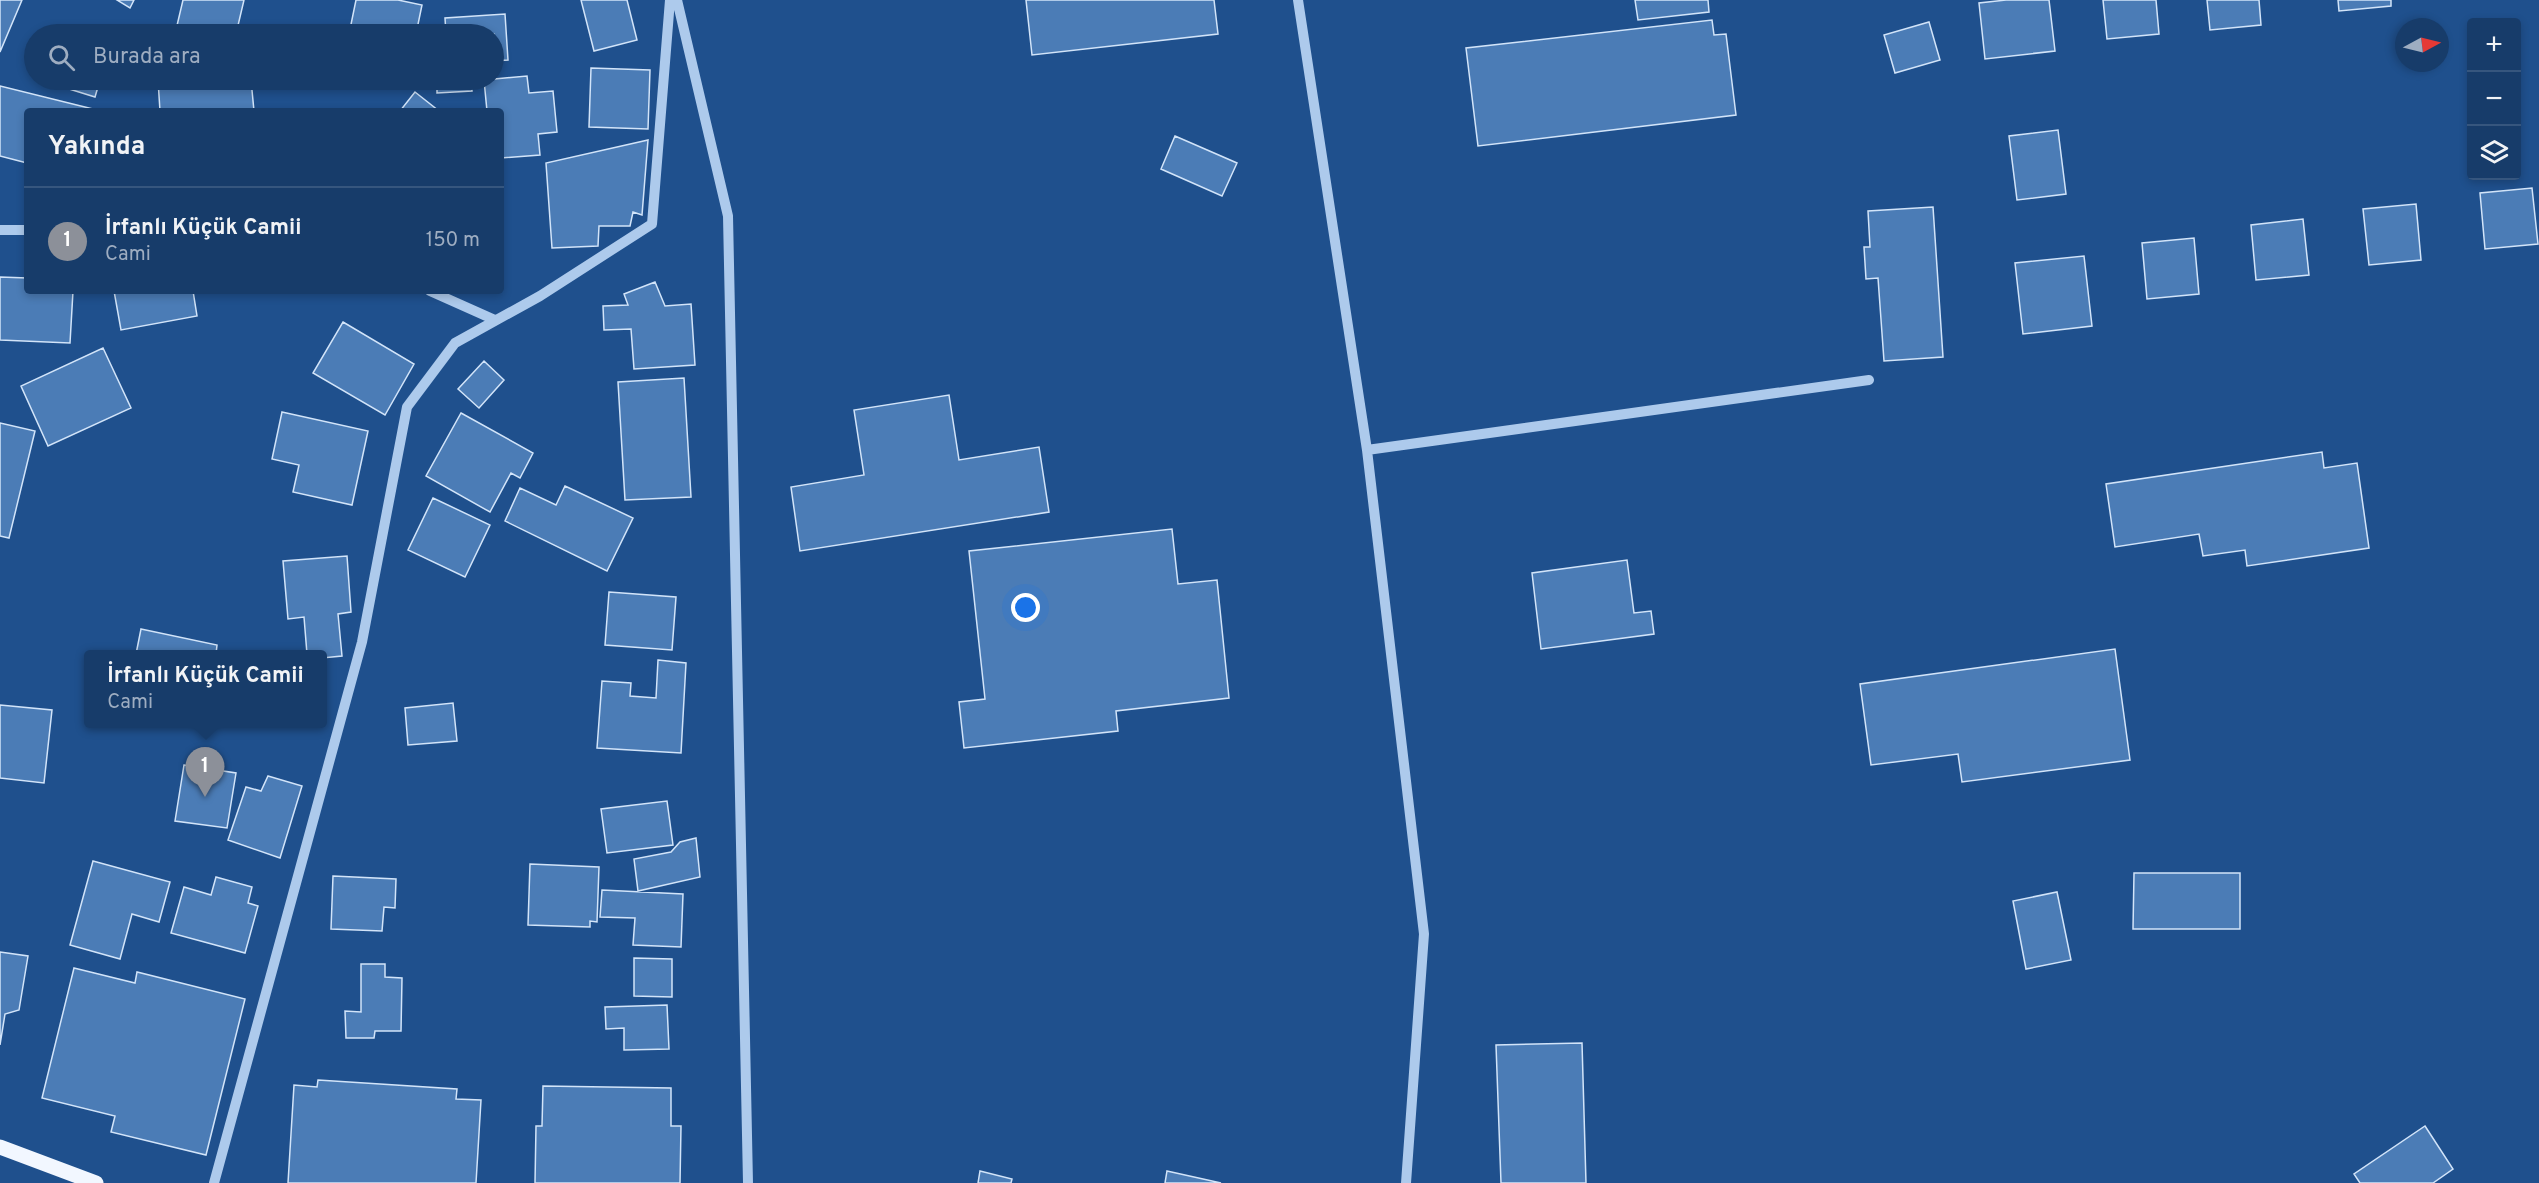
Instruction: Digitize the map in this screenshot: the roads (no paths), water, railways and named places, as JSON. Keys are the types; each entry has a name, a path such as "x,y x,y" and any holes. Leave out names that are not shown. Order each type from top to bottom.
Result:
{"main road":[{"path":"0,1147 96,1183"}],"street":[{"path":"214,1183 362,642 407,407 454,343 540,296 652,224 670,0"},
{"path":"677,0 728,216 748,1183"},
{"path":"1298,0 1367,450 1424,934 1406,1183"},
{"path":"0,230 24,230"},
{"path":"437,294 495,320"},
{"path":"1367,450 1869,380"}],"place":[{"name":"İrfanlı Küçük Camii","path":"205,797"}]}
